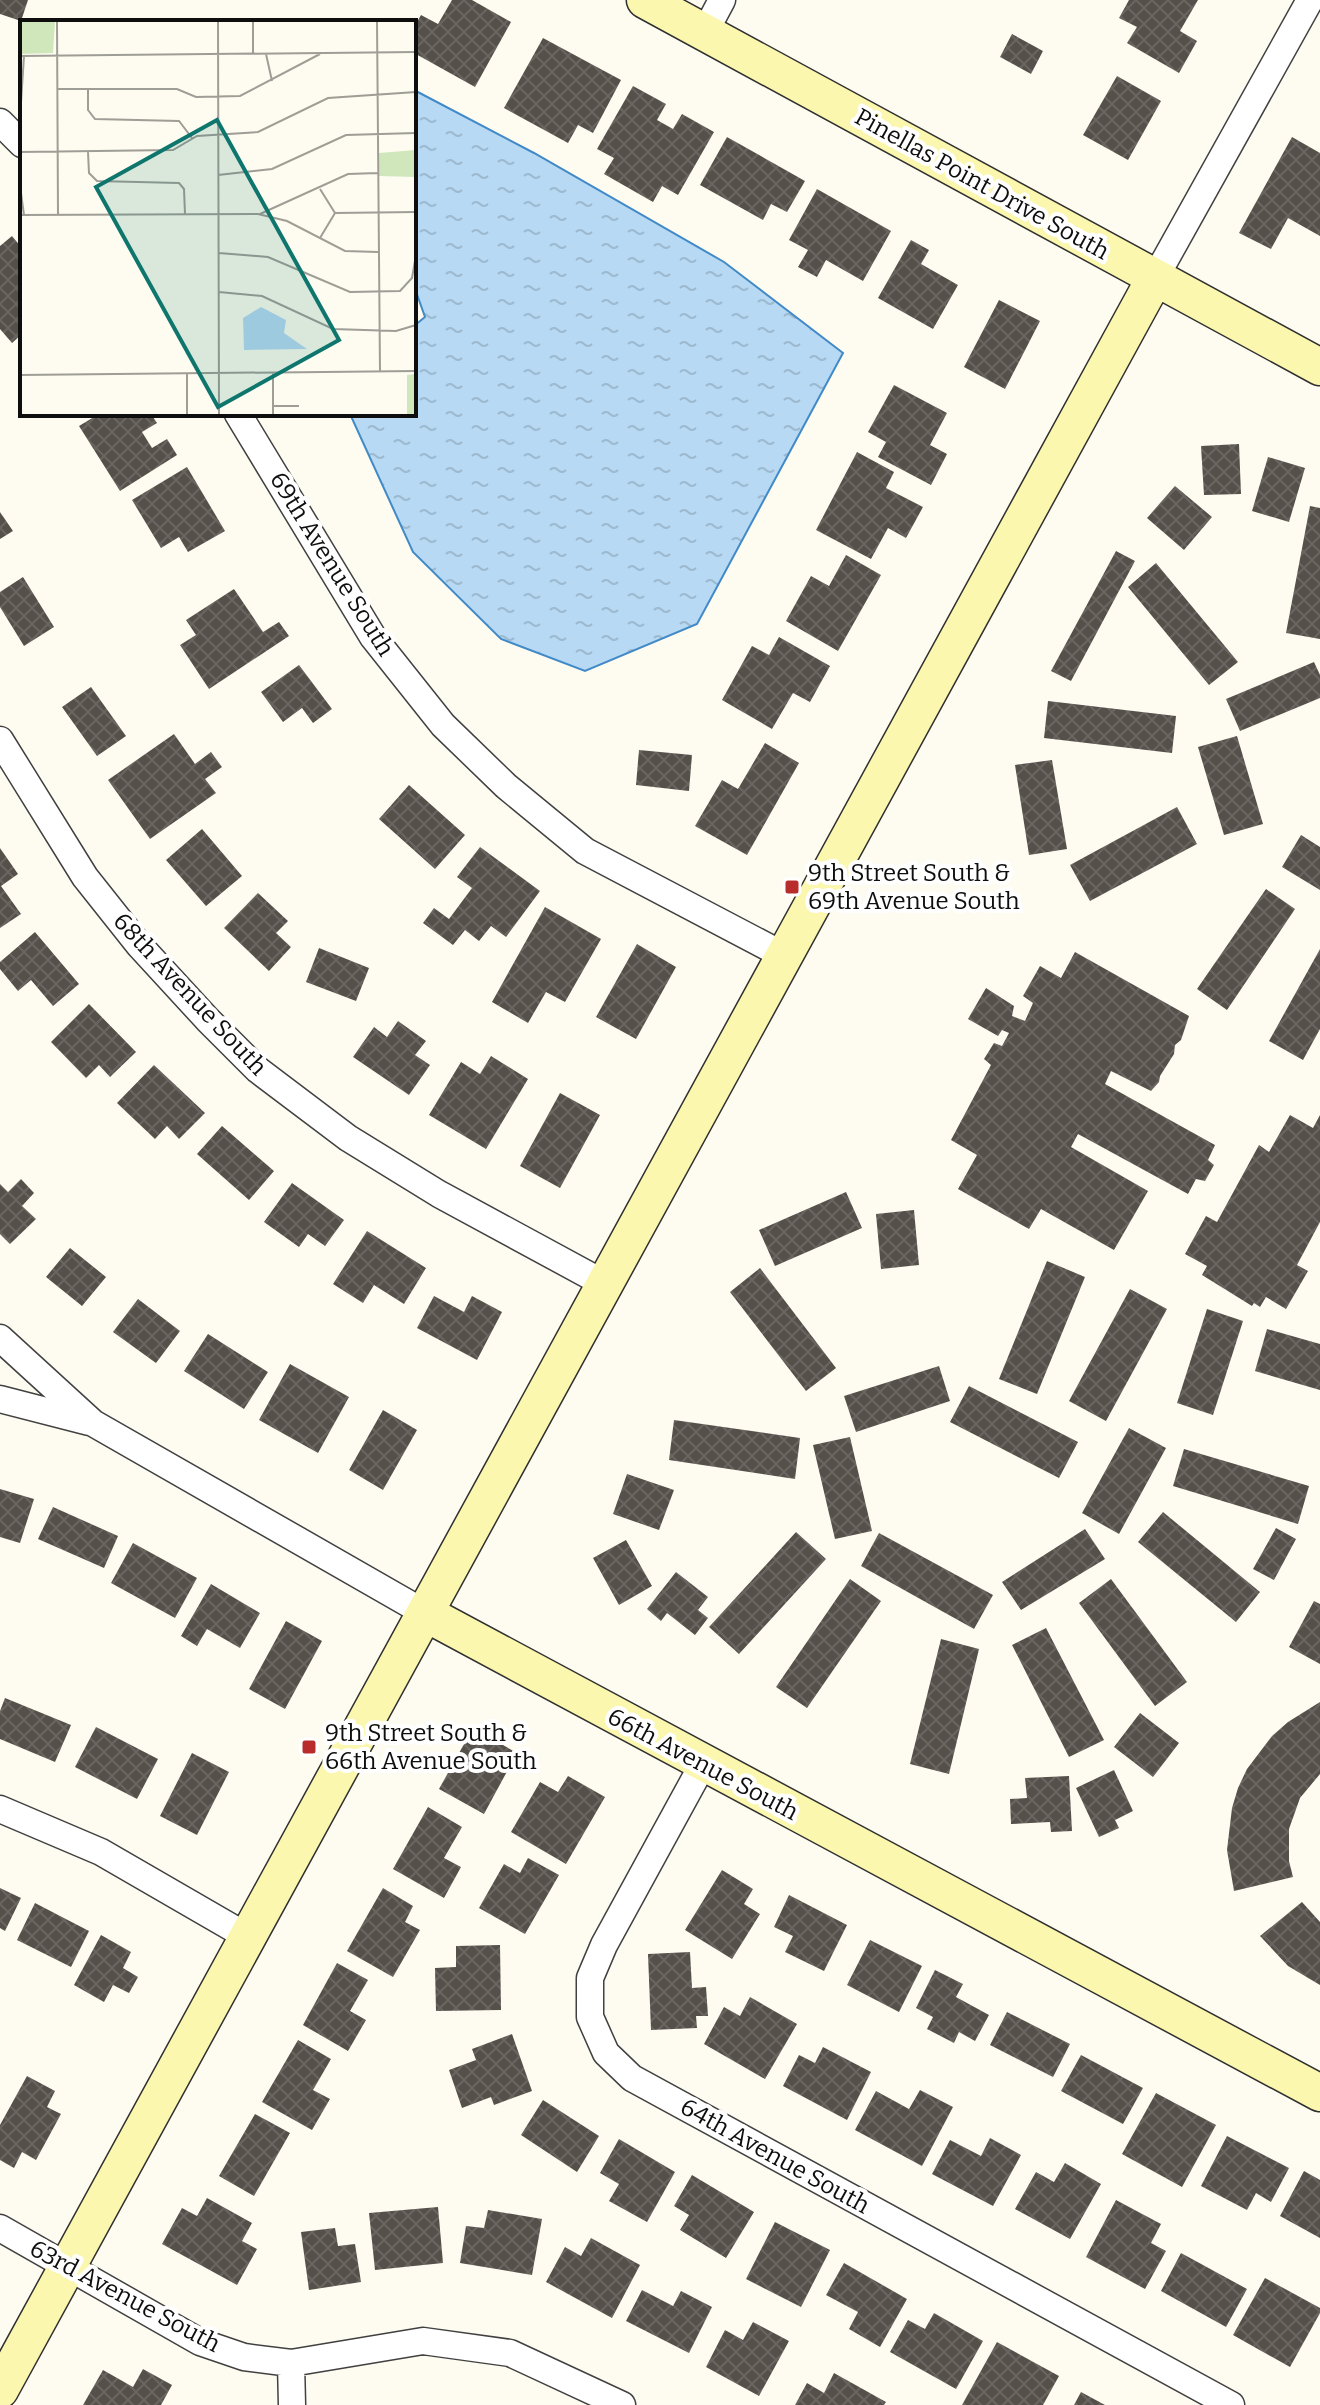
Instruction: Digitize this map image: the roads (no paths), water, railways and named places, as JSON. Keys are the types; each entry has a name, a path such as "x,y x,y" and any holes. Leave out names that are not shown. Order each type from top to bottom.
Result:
{"street":[{"name":"Pinellas Point Drive South","path":"645,0 1320,367"},
{"path":"705,32 722,0"},
{"path":"0,2390 783,955 1310,0"},
{"path":"0,122 20,142"},
{"name":"69th Avenue South","path":"239,416 373,637 443,725 506,786 585,851 783,955"},
{"name":"68th Avenue South","path":"0,740 85,877 139,945 258,1070 348,1138 605,1284"},
{"path":"0,1338 93,1423"},
{"path":"0,1399 93,1423"},
{"name":"66th Avenue South","path":"93,1423 425,1613 1320,2093"},
{"name":"64th Avenue South","path":"703,1764 604,1945 590,1978 590,2017 606,2053 632,2078 1231,2405"},
{"path":"0,1809 101,1852 248,1937"},
{"name":"63rd Avenue South","path":"0,2228 200,2342 244,2357 291,2363 423,2341 510,2353 622,2405"},
{"path":"291,2363 292,2405"}],"water":[{"path":"416,91 534,153 724,262 843,353 697,624 585,671 501,639 413,552 351,416 416,416 416,324 425,317 416,292"}],"place":[{"name":"9th Street South & 69th Avenue South","path":"792,887"},
{"name":"9th Street South & 66th Avenue South","path":"309,1747"}]}
